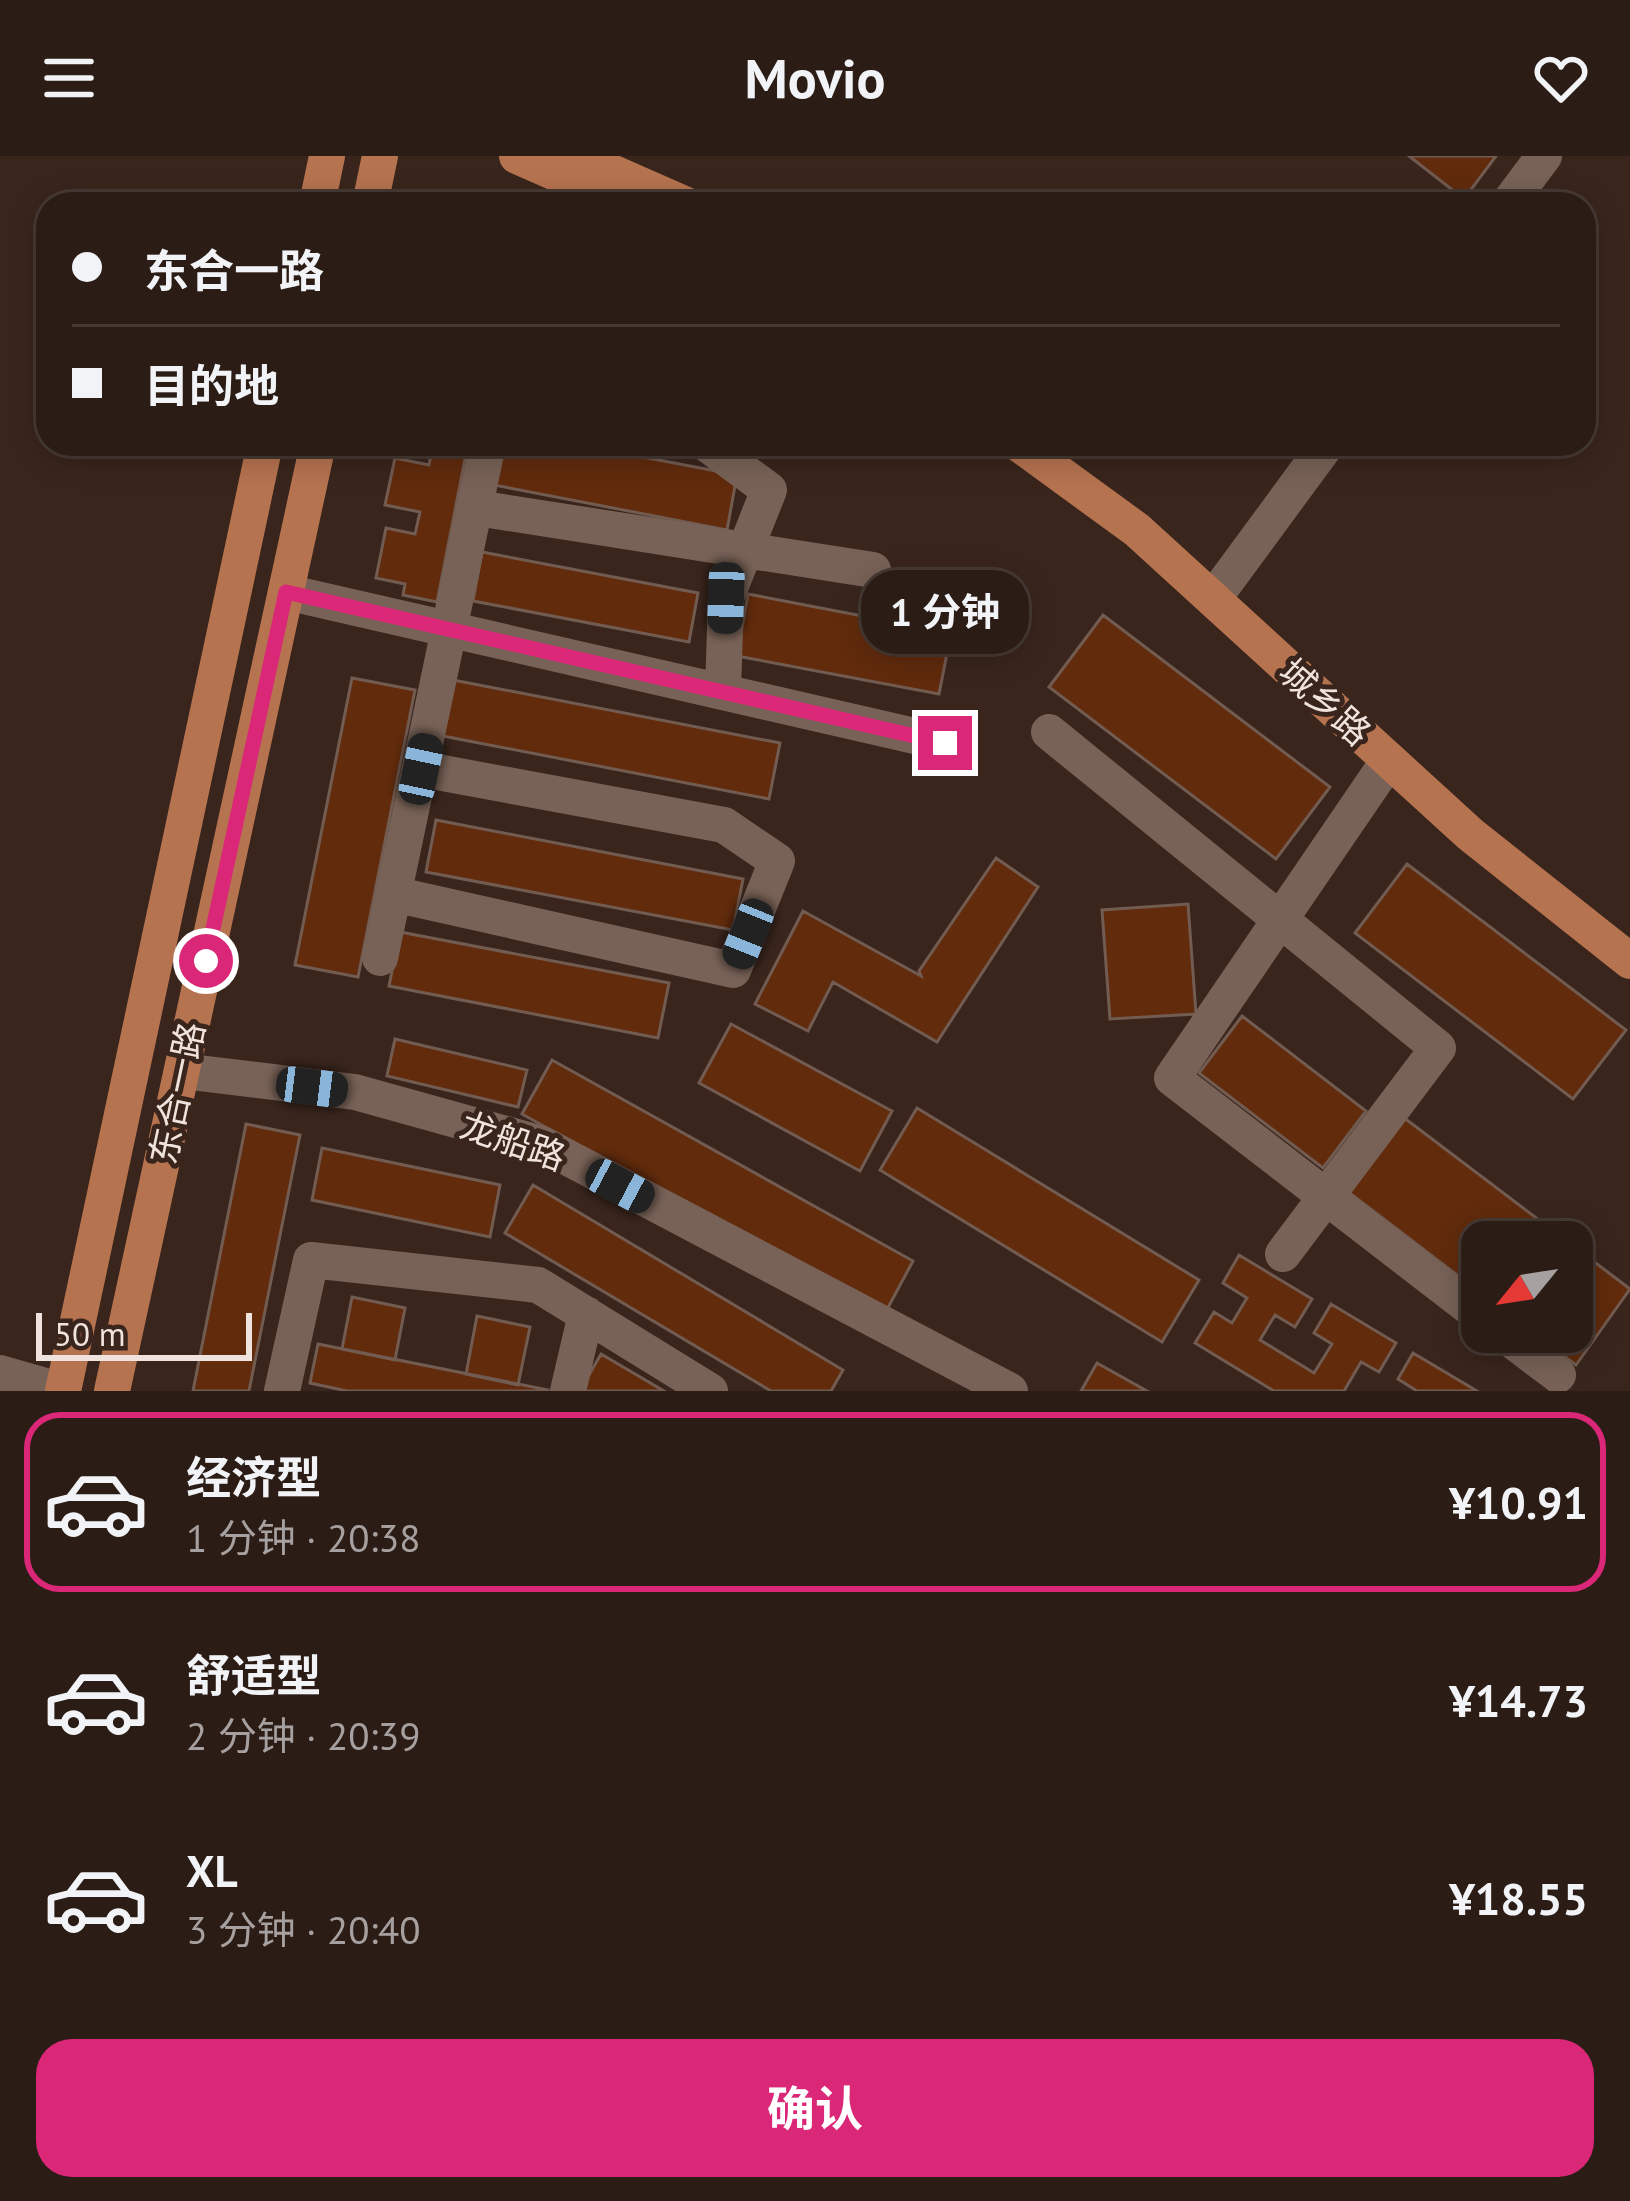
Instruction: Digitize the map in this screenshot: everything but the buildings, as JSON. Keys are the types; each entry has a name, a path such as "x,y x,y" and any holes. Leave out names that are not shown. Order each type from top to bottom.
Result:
{"main road":[{"path":"319,192 327,156"},
{"path":"372,192 380,156"},
{"path":"517,156 598,192"},
{"path":"575,156 657,192"},
{"name":"东合一路","path":"63,1391 262,456"},
{"name":"东合一路","path":"112,1391 315,456"},
{"name":"城乡路","path":"1035,456 1219,589 1486,816 1630,931"},
{"name":"城乡路","path":"1076,456 1152,511 1219,589 1389,760 1470,834 1630,961"}],"street":[{"path":"1517,192 1544,156"},
{"path":"380,958 486,456"},
{"path":"723,456 769,490 726,598 723,690"},
{"path":"1219,589 1318,456"},
{"path":"477,508 873,570"},
{"path":"286,592 945,743"},
{"path":"1049,733 1438,1048 1282,1255"},
{"path":"1389,760 1172,1078 1461,1301"},
{"path":"393,893 733,970 776,861 724,825 421,769"},
{"name":"龙船路","path":"182,1071 355,1092 542,1144 1010,1391"},
{"path":"282,1391 311,1261 538,1286 710,1391"},
{"path":"568,1391 586,1314"},
{"path":"1529,1353 1558,1376"},
{"path":"0,1372 63,1391"}],"route":[{"path":"206,961 286,592 945,743"}]}
